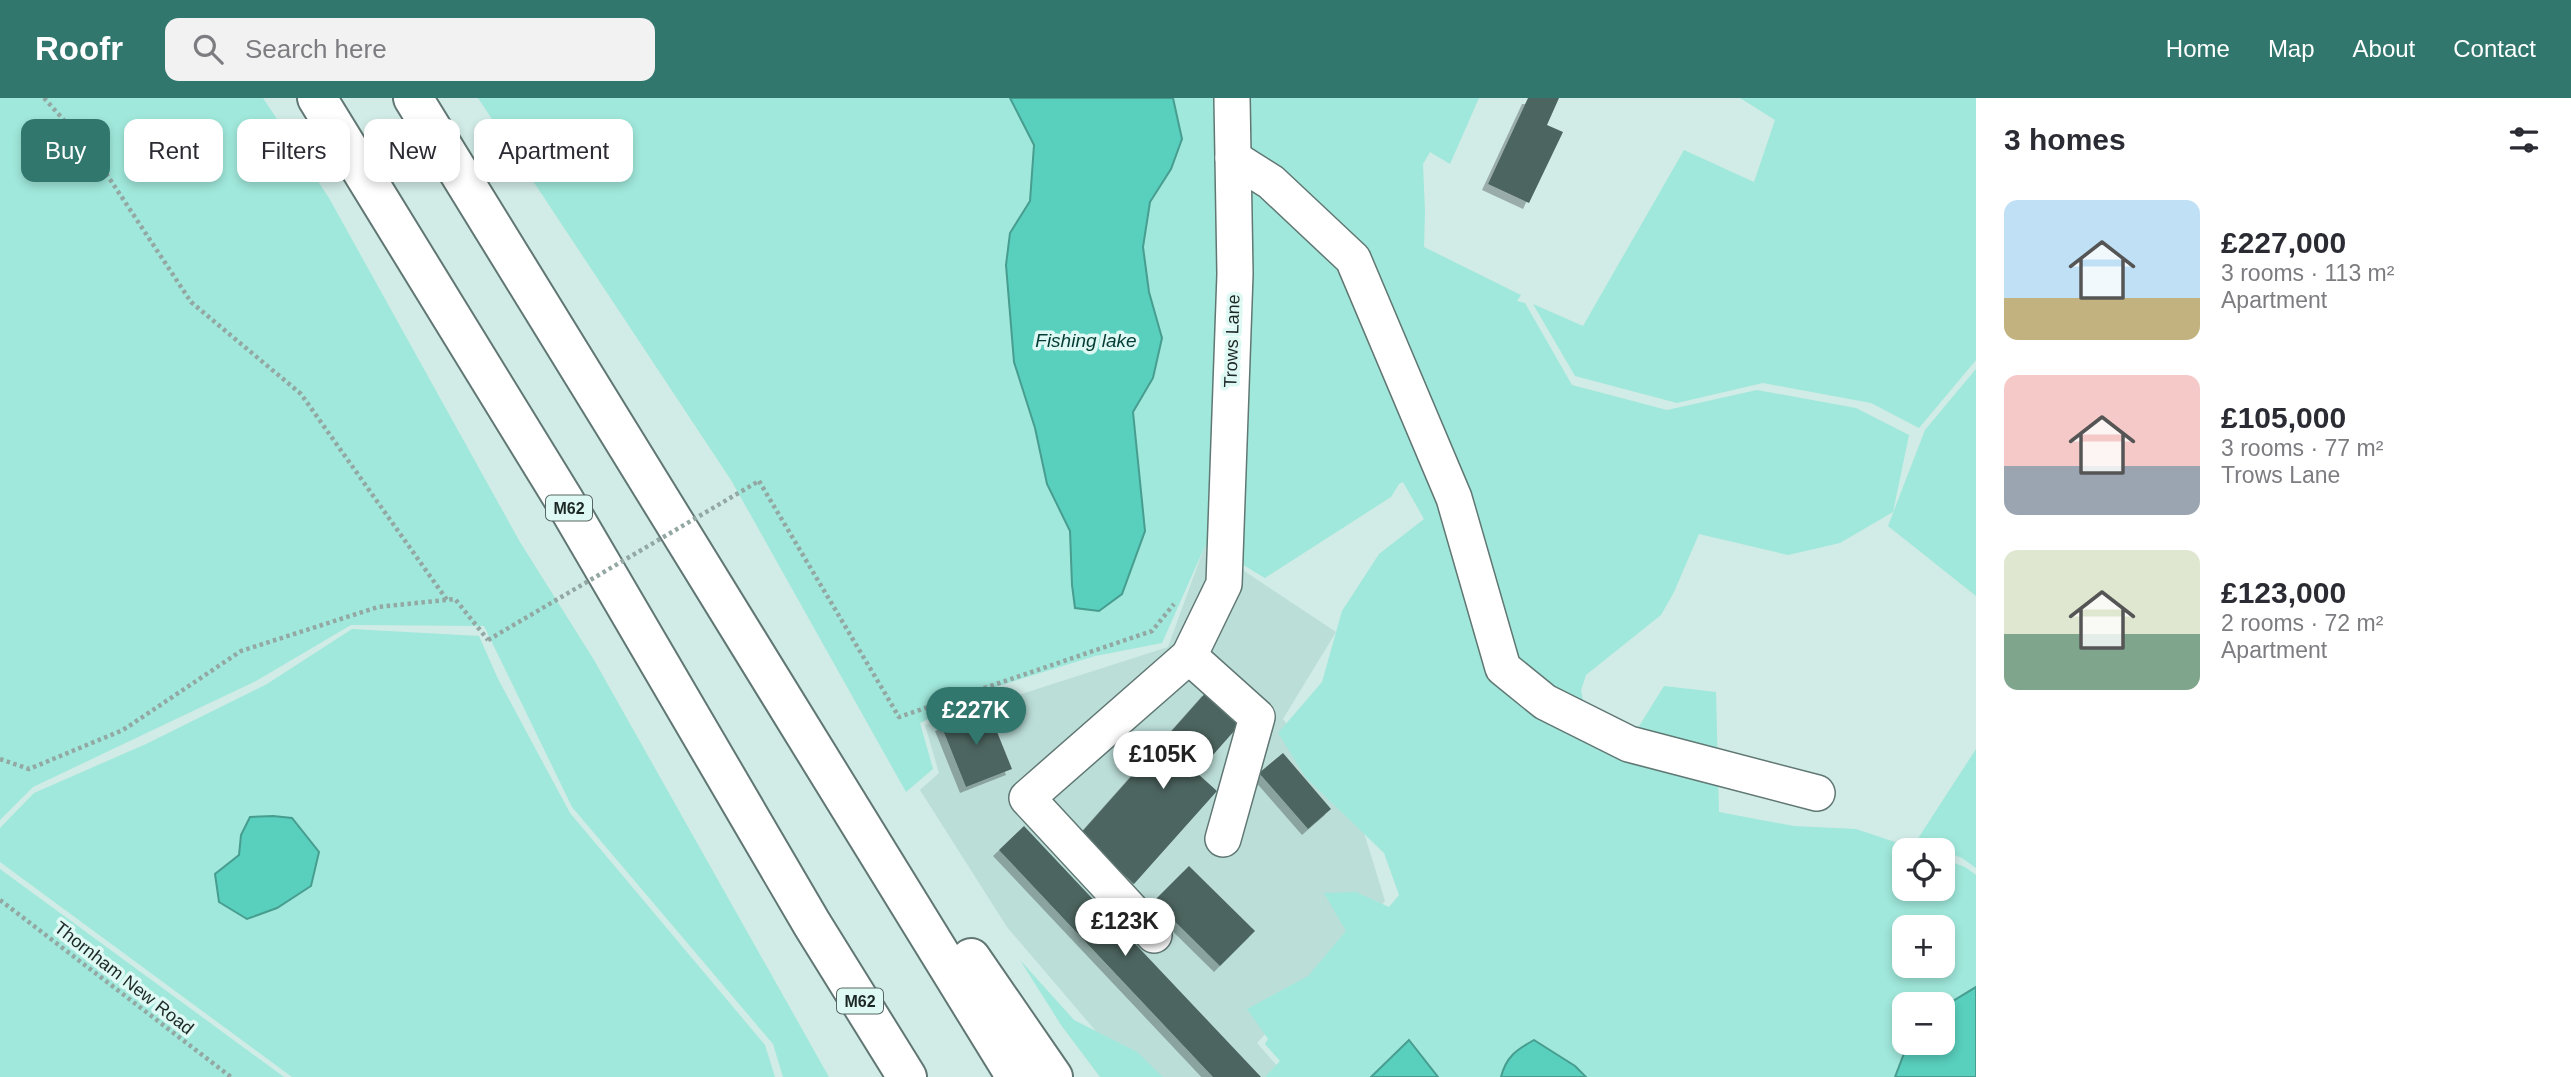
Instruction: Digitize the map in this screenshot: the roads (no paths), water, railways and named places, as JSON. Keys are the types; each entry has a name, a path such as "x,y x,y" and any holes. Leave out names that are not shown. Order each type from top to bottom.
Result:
{"highway":[{"name":"M62","path":"317,98 564,500 812,925 895,1077"},
{"path":"413,98 1016,1077"},
{"path":"690,550 1053,1077"},
{"name":"M62","path":"812,925 907,1077"}],"street":[{"name":"Trows Lane","path":"1189,656 1224,584 1235,274 1232,98"},
{"path":"1233,158 1271,182 1353,259 1454,498 1503,668 1545,702 1629,744 1817,793"},
{"path":"1154,935 1027,798 1189,656 1257,718 1223,839"}],"water":[{"name":"Fishing lake","path":"1010,98 1173,98 1182,139 1171,169 1150,202 1143,247 1149,292 1162,338 1153,378 1133,412 1145,531 1122,594 1099,611 1075,608 1070,531 1047,484 1035,428 1014,362 1006,265 1010,233 1030,201 1034,145"},
{"path":"250,817 292,818 319,852 311,886 277,908 247,919 219,902 215,874 239,855 241,835"},
{"path":"1976,987 1976,1077 1895,1077 1903,1055 1955,1055 1955,1000"},
{"path":"1409,1040 1438,1077 1371,1077"},
{"path":"1534,1040 1575,1066 1586,1077 1501,1077 1513,1055"}]}
